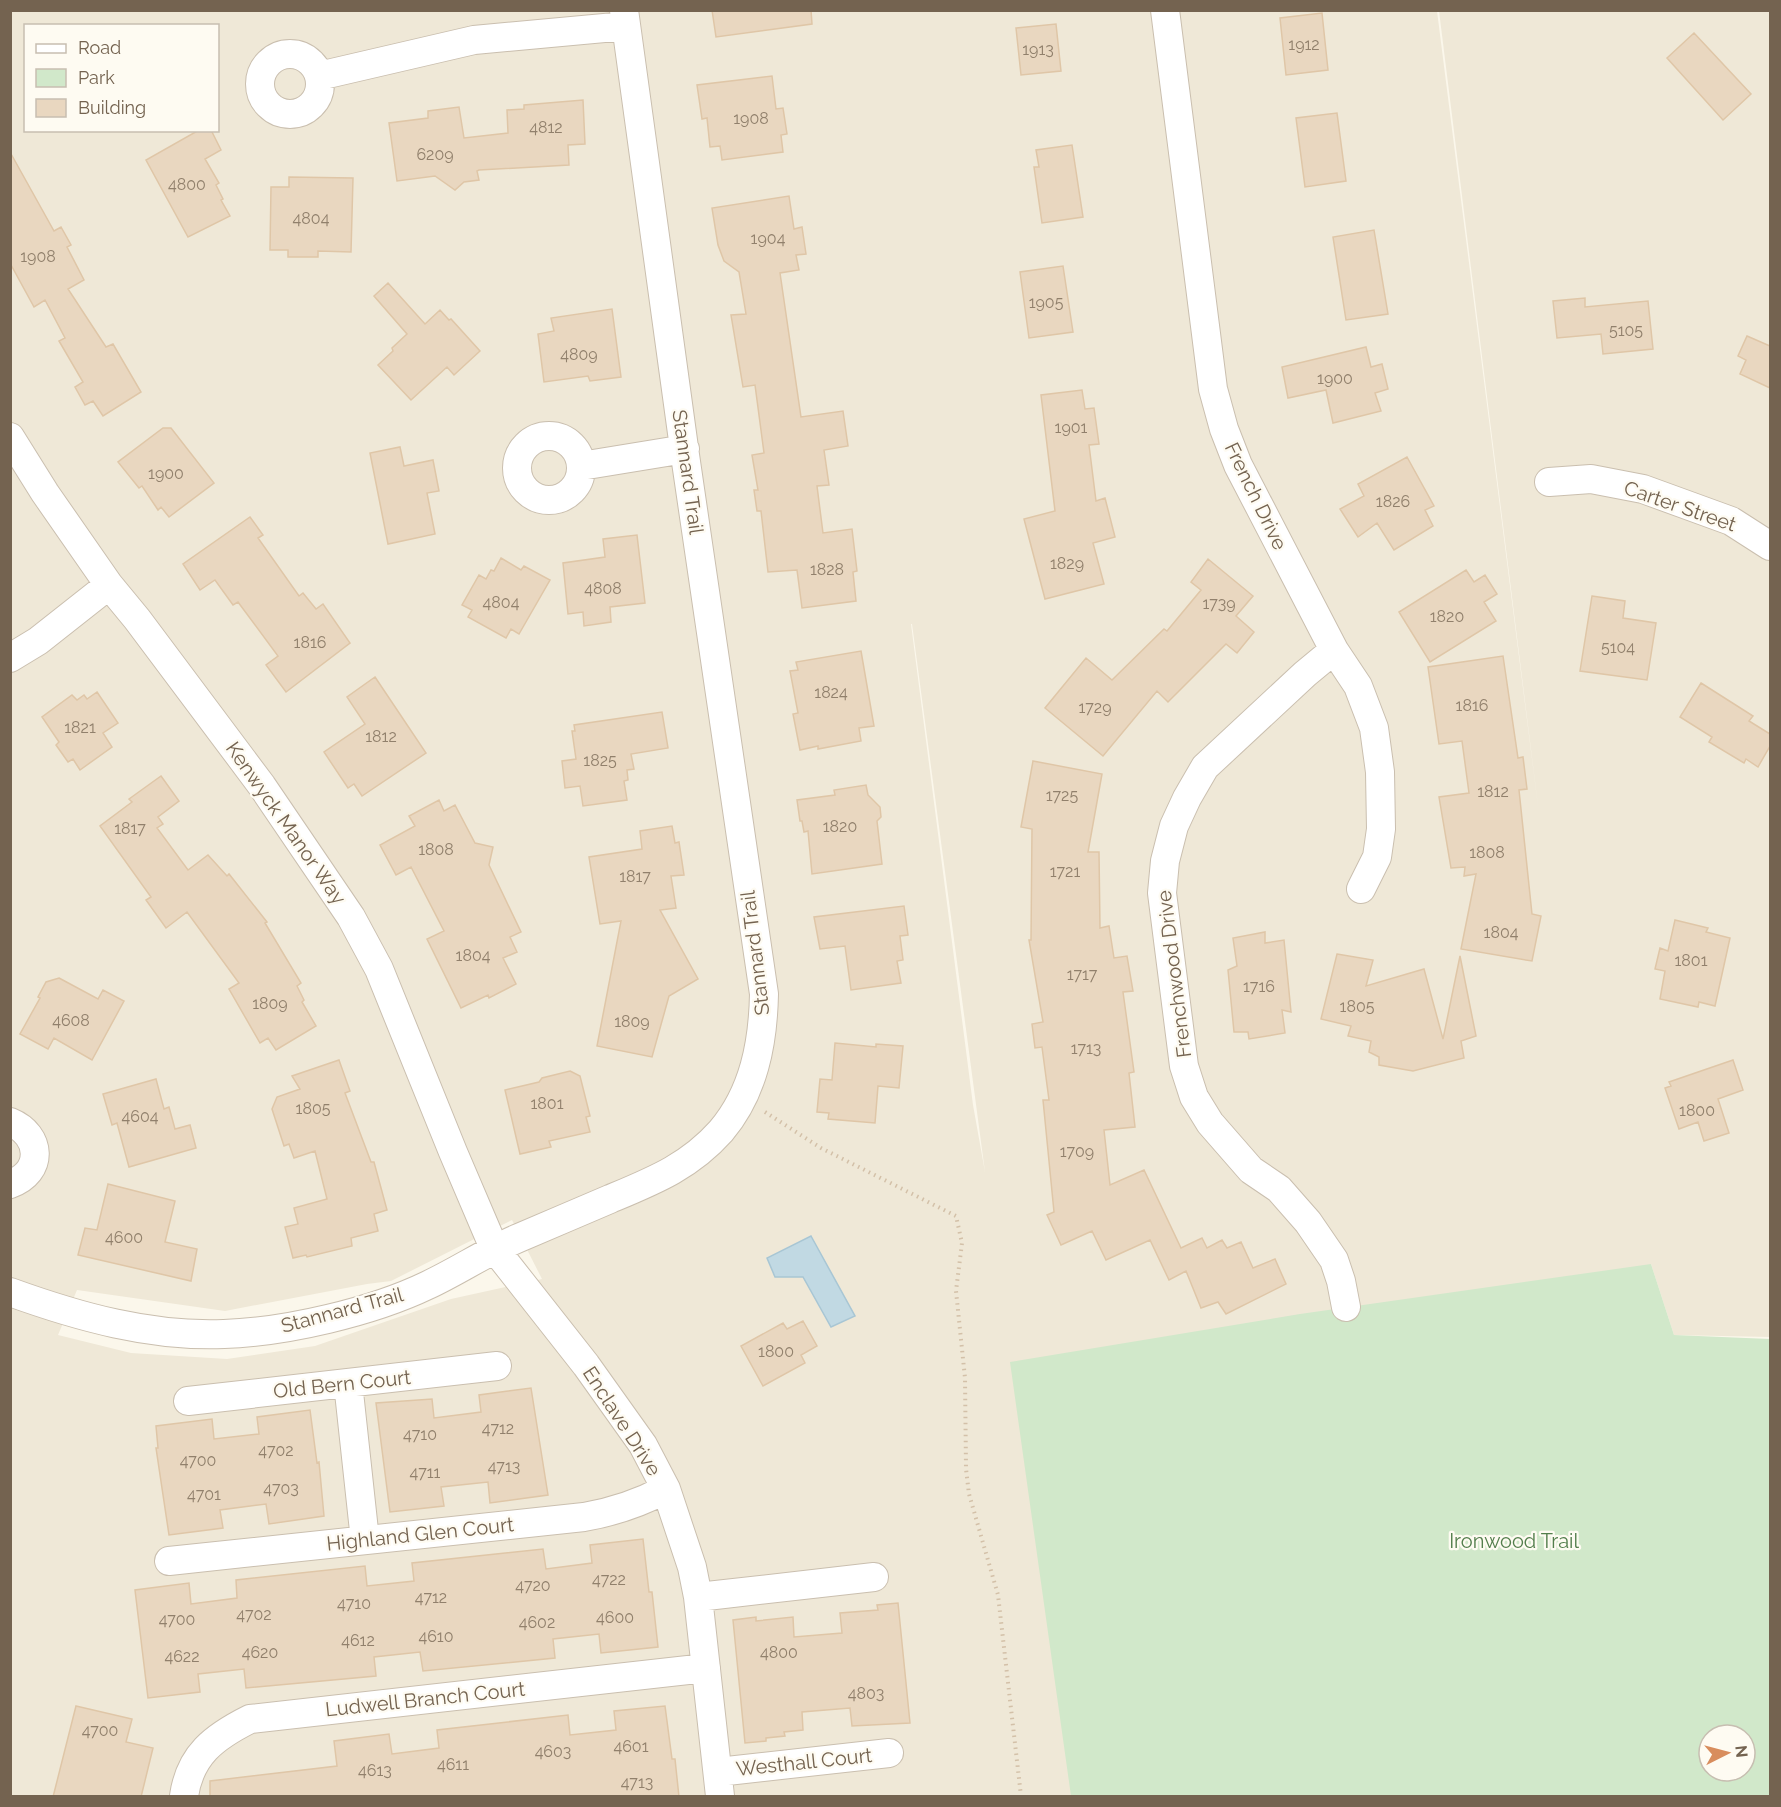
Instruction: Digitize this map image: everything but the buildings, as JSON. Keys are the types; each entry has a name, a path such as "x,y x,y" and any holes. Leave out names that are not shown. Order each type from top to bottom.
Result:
{"street":[{"name":"French Drive","path":"1165,10 1213,388 1224,429 1238,465 1335,650 1358,686 1374,728 1382,809 1377,857 1361,889"},
{"path":"319,76 474,40 625,18"},
{"name":"Stannard Trail","path":"10,1292 54,1307 148,1330 225,1334 270,1330 320,1320 371,1306 428,1285 494,1248 666,1176 697,1154 722,1130 742,1097 757,1062 763,1028 764,994 625,18"},
{"name":"Kenwyck Manor Way","path":"10,437 45,493 109,585 255,777 351,917 380,969 494,1248"},
{"path":"581,465 685,449"},
{"name":"Carter Street","path":"1549,482 1591,479 1643,489 1731,521 1770,546"},
{"path":"10,658 38,641 109,585"},
{"name":"Frenchwood Drive","path":"1335,650 1305,674 1205,767 1186,798 1174,826 1162,893 1184,1066 1194,1097 1210,1123 1251,1170 1279,1189 1308,1222 1334,1260 1346,1307"},
{"path":"10,1122 22,1127 31,1137 35,1148 34,1162 29,1172 22,1179 10,1184"},
{"name":"Enclave Drive","path":"494,1248 616,1405 643,1445 666,1490 692,1568 698,1597 719,1784"},
{"name":"Old Bern Court","path":"188,1401 497,1365"},
{"path":"348,1383 365,1540"},
{"name":"Highland Glen Court","path":"169,1561 604,1514 643,1501 666,1490"},
{"path":"698,1597 874,1577"},
{"name":"Ludwell Branch Court","path":"184,1797 193,1766 207,1745 228,1730 250,1719 706,1668"},
{"name":"Westhall Court","path":"719,1784 889,1753"}],"path":[{"path":"742,1097 821,1148 956,1216 962,1243 956,1291 965,1378 966,1469 969,1494 998,1594 1021,1797"}],"shaded area":[{"path":"11,11 1437,11 1539,814 1439,11 1770,11 1770,1337 1674,1335 1651,1264 1071,1796 11,1796","holes":["912,624 985,1172 973,1105","512,1220 542,1279 451,1299 315,1346 227,1359 131,1353 58,1335 77,1290 225,1311 391,1281"]}],"green space":[{"name":"Ironwood Trail","path":"1651,1264 1674,1335 1770,1339 1770,1796 1071,1796 1010,1362 1300,1314"}],"water":[{"path":"811,1236 855,1316 831,1327 803,1277 775,1277 767,1258"}]}
